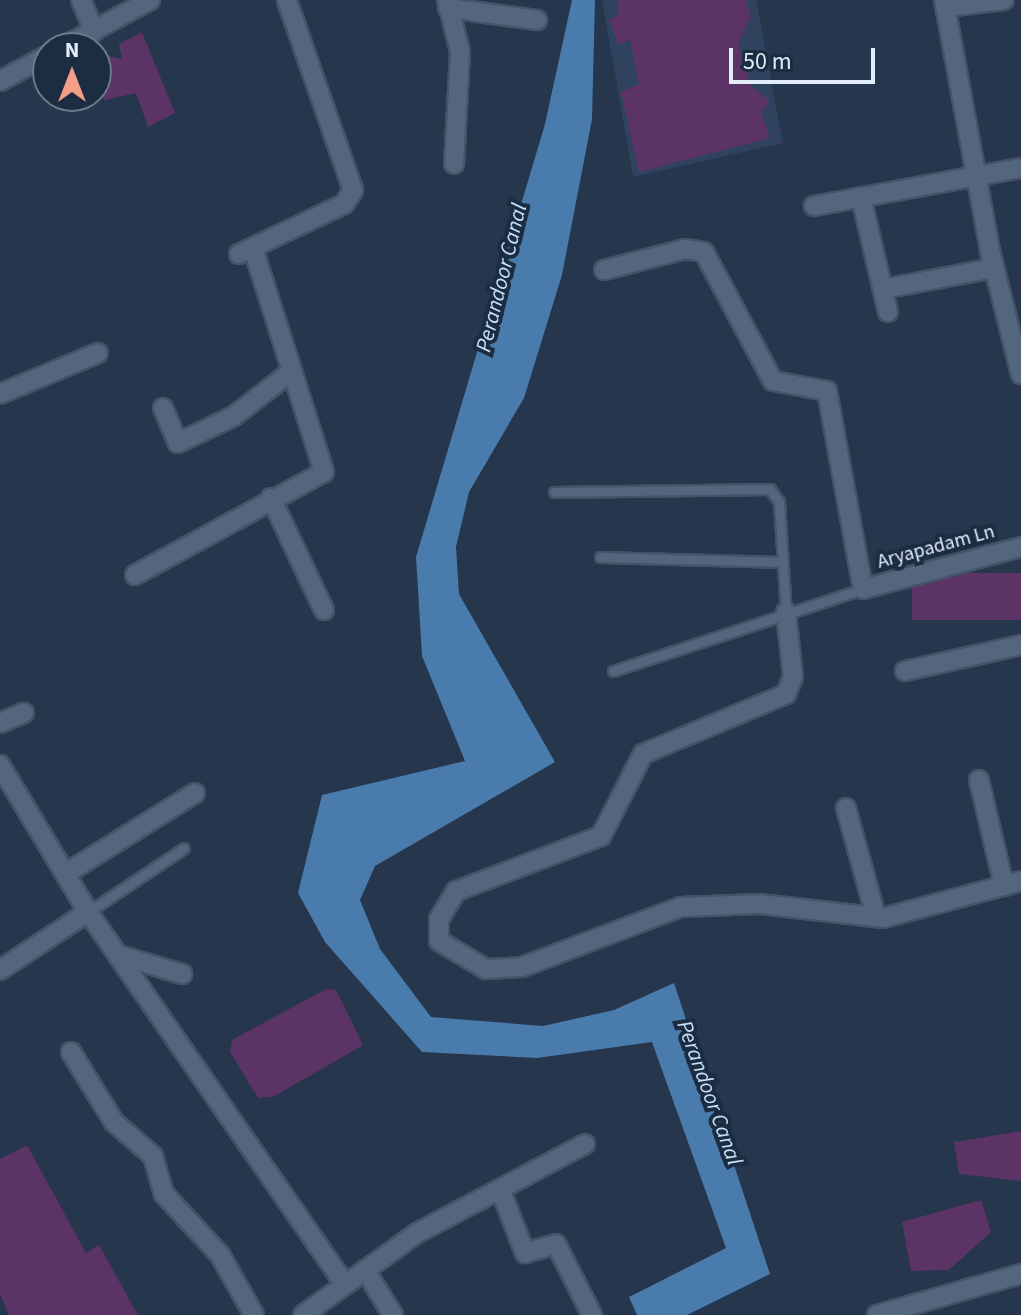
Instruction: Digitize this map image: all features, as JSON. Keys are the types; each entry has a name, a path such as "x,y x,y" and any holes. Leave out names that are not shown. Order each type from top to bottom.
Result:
{"street":[{"path":"81,0 94,31 150,0"},
{"path":"135,575 271,498 324,472 292,371 246,251 344,204 353,190 287,0"},
{"path":"1004,0 945,3 994,268 1021,374"},
{"path":"454,164 460,51 448,4 537,20"},
{"path":"0,81 32,64"},
{"path":"814,206 1021,168"},
{"path":"861,197 888,312"},
{"path":"604,270 685,249 704,252 773,381 827,391 863,589"},
{"path":"883,289 994,268"},
{"path":"0,394 98,353"},
{"path":"163,408 178,443 234,416 292,371"},
{"path":"271,498 324,610"},
{"name":"Aryapadam Ln","path":"863,589 1021,547"},
{"path":"786,612 793,677 786,694 643,754 601,836 456,891 439,919 439,941 462,960 498,969 548,962 681,907 760,904 880,917 1012,884 979,780"},
{"path":"905,671 1021,645"},
{"path":"0,723 24,713"},
{"path":"0,765 88,912 345,1284"},
{"path":"65,874 195,793"},
{"path":"846,808 880,917"},
{"path":"0,970 88,912"},
{"path":"120,955 182,974"},
{"path":"71,1052 114,1122 153,1156 164,1194 220,1255 254,1315"},
{"path":"303,1315 365,1270 500,1189 585,1144"},
{"path":"500,1189 525,1253 556,1244 592,1315"},
{"path":"365,1270 393,1315"},
{"path":"877,1315 915,1309 1021,1274"}],"lane":[{"path":"554,492 770,489 779,502 786,612"},
{"path":"600,557 783,562"},
{"path":"613,671 863,589"},
{"path":"88,912 184,848"}],"shaded area":[{"path":"602,0 756,0 783,143 633,177"}],"water":[{"name":"Perandoor Canal","path":"572,0 595,0 592,119 562,275 524,398 469,492 456,547 459,594 555,762 375,866 360,900 380,949 431,1017 543,1026 614,1010 674,983 770,1274 687,1315 637,1315 629,1297 726,1248 652,1042 537,1058 422,1052 325,942 298,893 322,795 465,761 422,656 416,557 545,124"}],"building":[{"path":"618,0 746,0 751,16 738,44 751,86 770,101 761,113 770,138 639,172 621,92 639,84 630,40 618,44 609,19 618,16"},
{"path":"142,32 175,113 148,127 136,93 112,98 112,57 122,59 119,44"},
{"path":"912,573 1021,573 1021,620 912,620"},
{"path":"326,989 336,990 363,1045 273,1097 258,1098 230,1052 232,1040"},
{"path":"1021,1131 1021,1181 959,1174 954,1142"},
{"path":"27,1145 86,1253 99,1245 138,1315 9,1315 0,1294 0,1159"},
{"path":"981,1200 991,1232 949,1270 911,1271 902,1222"}]}
